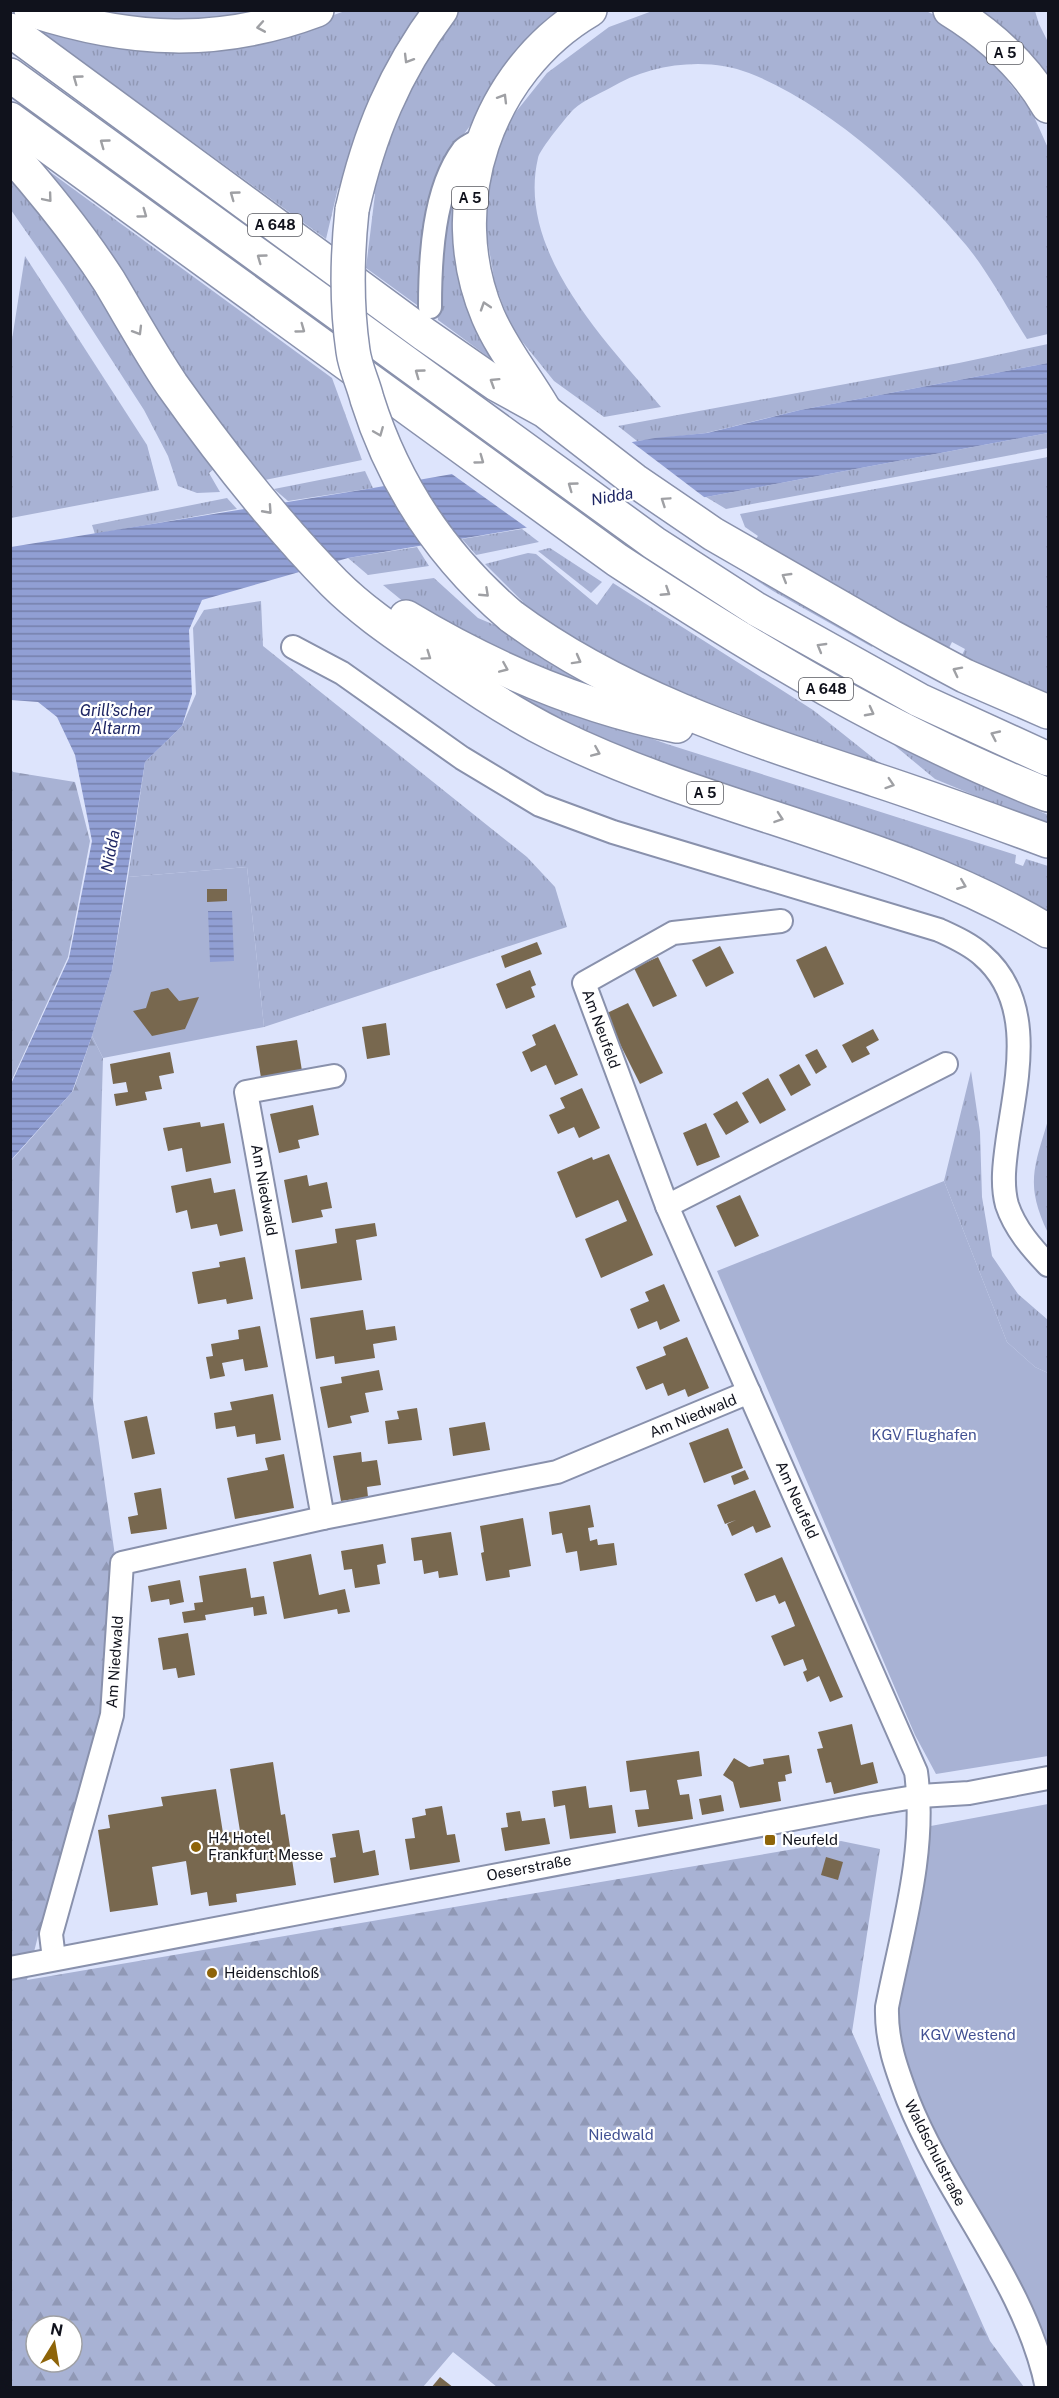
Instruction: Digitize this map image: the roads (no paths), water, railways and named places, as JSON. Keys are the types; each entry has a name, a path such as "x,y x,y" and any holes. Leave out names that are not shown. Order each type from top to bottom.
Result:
{"highway":[{"path":"31,10 74,24 127,35 177,38 220,35 284,23 317,10"},
{"path":"441,10 411,54 379,114 363,160 352,210 347,270 353,354 375,423 395,473 448,554 484,593 548,643 654,700 775,746 1048,841"},
{"name":"A 5","path":"545,411 503,345 488,316 477,282 470,249 468,213 472,179 483,138 501,100 521,70 549,40 590,10"},
{"name":"A 5","path":"950,10 992,39 1023,71 1048,106"},
{"name":"A 648","path":"10,30 433,341 496,384 545,411 634,480 713,534 892,637 966,676 1048,712"},
{"name":"A 648","path":"10,75 654,543 756,609 909,695 1048,759"},
{"name":"A 648","path":"10,119 617,560 713,623 814,682 914,735 1048,795"},
{"name":"A 5","path":"10,153 64,216 108,281 172,384 243,481 294,538 490,699 556,735 639,770 916,867 972,890 1048,930"},
{"name":"A 5","path":"388,616 480,658 591,703 658,723 775,746"}],"street":[{"path":"430,307 430,270 441,202 464,149 483,138"},
{"path":"293,647 342,673 471,764 540,805 613,832 939,930 982,955 995,968 1006,988 1020,1033 1020,1055 1005,1158 1004,1183 1007,1205 1026,1240 1048,1265"},
{"name":"Am Neufeld","path":"781,921 673,933 584,983 667,1206 916,1772 920,1796"},
{"path":"667,1206 946,1064"},
{"name":"Am Niedwald","path":"323,1518 246,1092 334,1076"},
{"name":"Am Niedwald","path":"54,1959 51,1934 112,1715 122,1563 323,1518 558,1472 749,1392"},
{"name":"Oeserstraße","path":"10,1968 920,1796 969,1793 1048,1778"},
{"name":"Waldschulstraße","path":"920,1796 912,1878 887,2007 886,2028 891,2057 918,2126 1018,2307 1041,2356 1047,2388"}],"water":[{"path":"1048,363 1048,433 706,497 348,558 202,600 189,630 192,694 182,726 145,762 112,970 92,1036 72,1092 11,1160 11,1084 69,958 92,841 75,755 57,717 38,702 11,700 11,547 373,488 655,438 707,433 800,410"},
{"path":"208,911 232,911 234,961 210,962"}],"place":[{"name":"Neufeld","path":"770,1840"},
{"name":"H4 Hotel Frankfurt Messe","path":"196,1847"},
{"name":"Heidenschloß","path":"212,1973"}],"water label":[{"name":"Nidda","path":"612,496"},
{"name":"Grill’scher Altarm","path":"116,719"},
{"name":"Nidda","path":"110,851"}],"park label":[{"name":"KGV Flughafen","path":"924,1435"},
{"name":"KGV Westend","path":"968,2035"},
{"name":"Niedwald","path":"621,2135"}]}
